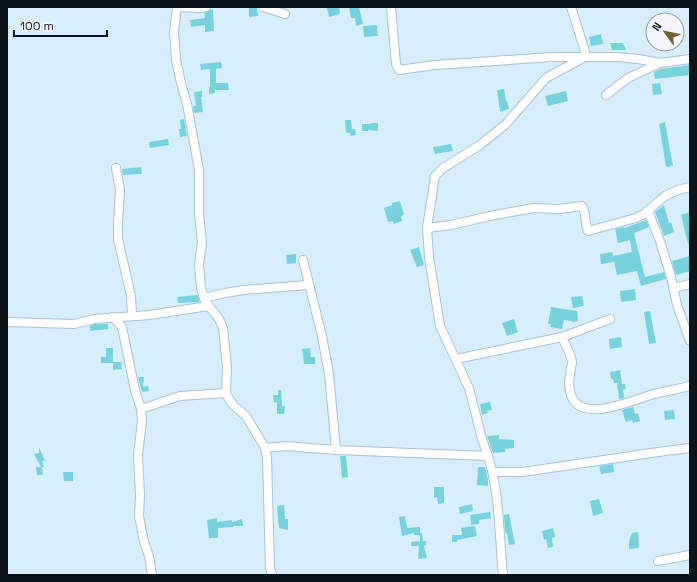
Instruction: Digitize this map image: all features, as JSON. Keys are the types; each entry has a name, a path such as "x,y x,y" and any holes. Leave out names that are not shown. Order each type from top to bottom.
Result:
{"street":[{"path":"206,7 178,7 174,32 176,60 180,83 187,104 199,170 199,214 202,243 199,278 200,288 208,306 220,319 223,328 227,366 226,393 228,399 246,416 265,448 267,457 270,568 272,575"},
{"path":"263,7 285,14"},
{"path":"390,7 396,64 399,70 435,65 552,57 617,57 660,63 690,59"},
{"path":"571,7 584,48 584,57"},
{"path":"503,575 493,472 482,439 469,388 440,326 429,257 427,228 435,176 438,172 480,145 506,124 546,78 584,57"},
{"path":"606,95 628,78 660,63"},
{"path":"116,168 120,190 118,239 131,296 131,316 123,332"},
{"path":"427,228 451,225 483,217 533,208 559,209 582,206 584,209 586,227 588,231 624,223 636,218 648,211 665,196 678,190 690,188"},
{"path":"648,211 660,241 677,305 690,341"},
{"path":"302,260 322,336 329,374 336,450"},
{"path":"673,288 690,284"},
{"path":"204,298 244,290 308,285"},
{"path":"7,322 74,324 94,319 131,316 208,306"},
{"path":"113,317 122,328 135,390 141,409 142,421 138,455 140,495 138,516 149,556 152,575"},
{"path":"456,359 562,337 610,319"},
{"path":"562,337 572,364 570,374 571,396 582,408 590,410 605,408 639,400 653,394 690,386"},
{"path":"141,409 180,396 226,393"},
{"path":"265,448 286,446 336,450 488,456"},
{"path":"493,472 523,472 690,448"},
{"path":"658,561 690,555"}],"building":[{"path":"249,7 257,7 258,16 249,17"},
{"path":"339,7 340,14 329,17 327,8"},
{"path":"349,7 359,7 363,24 356,26 355,18 351,18"},
{"path":"213,9 214,31 205,32 205,25 191,27 190,20 205,18 204,13"},
{"path":"377,25 378,36 364,37 363,26"},
{"path":"601,34 603,44 591,46 589,37"},
{"path":"610,43 623,43 626,50 612,50"},
{"path":"221,62 222,68 216,69 216,83 228,83 229,90 215,90 215,93 209,94 210,69 201,70 200,64"},
{"path":"690,65 690,75 655,79 654,72 661,69"},
{"path":"660,83 662,94 653,95 652,84"},
{"path":"504,89 509,109 500,112 497,90"},
{"path":"202,91 201,97 203,112 194,113 193,106 196,106 194,92"},
{"path":"566,91 568,101 548,106 545,96"},
{"path":"184,119 187,136 180,137 180,120"},
{"path":"345,120 351,120 352,129 355,129 356,135 351,136 350,133 346,133"},
{"path":"665,122 673,166 666,167 659,124"},
{"path":"378,123 378,131 362,131 362,124"},
{"path":"168,139 169,145 150,148 149,142"},
{"path":"451,144 453,151 435,154 433,147"},
{"path":"141,167 142,174 123,175 122,169"},
{"path":"400,201 404,215 401,216 402,221 394,224 393,221 388,222 384,208 392,205 392,203"},
{"path":"664,205 669,223 671,222 674,232 664,236 655,212"},
{"path":"690,212 690,244 688,244 681,215"},
{"path":"646,220 649,227 634,233 645,277 664,272 666,279 641,286 637,271 617,275 614,262 601,264 600,254 612,252 613,256 632,252 630,240 618,243 615,229 625,228"},
{"path":"419,247 424,265 417,267 410,250"},
{"path":"296,254 296,263 287,264 286,255"},
{"path":"690,256 690,271 676,275 672,261"},
{"path":"635,289 636,300 621,302 620,291"},
{"path":"198,295 199,302 178,303 177,297"},
{"path":"582,296 584,306 573,308 571,297"},
{"path":"551,307 577,311 578,321 573,322 564,320 562,329 550,327 551,324 548,324"},
{"path":"650,311 656,343 649,344 644,312"},
{"path":"514,319 518,332 507,336 502,323"},
{"path":"95,324 108,324 108,329 90,331 90,326"},
{"path":"621,337 622,347 610,349 609,339"},
{"path":"106,348 113,348 113,362 121,362 122,369 113,370 113,363 101,363 101,357 106,357"},
{"path":"310,348 311,357 315,357 315,364 304,364 302,349"},
{"path":"620,370 622,384 625,384 626,389 623,390 624,398 619,399 617,383 614,383 613,379 611,379 610,372"},
{"path":"138,377 144,377 143,387 148,386 149,391 142,392"},
{"path":"278,390 281,390 282,406 285,406 284,414 277,414 277,402 274,403 273,395 278,395"},
{"path":"490,402 492,410 487,411 488,413 482,415 480,404"},
{"path":"633,407 635,414 638,413 640,421 633,423 632,420 626,422 622,410"},
{"path":"674,410 675,419 665,420 664,411"},
{"path":"499,435 499,439 514,440 514,448 505,449 505,452 493,453 487,436"},
{"path":"39,447 45,461 42,461 44,467 42,467 43,475 37,475 36,467 41,467 34,454 39,453"},
{"path":"340,456 346,456 348,477 342,478"},
{"path":"613,464 614,472 601,474 599,466"},
{"path":"478,467 485,467 488,486 477,485"},
{"path":"63,472 73,472 73,481 64,481"},
{"path":"434,487 444,487 444,503 438,504 437,497 434,498"},
{"path":"599,499 603,513 593,516 590,501"},
{"path":"472,504 473,511 460,514 459,507"},
{"path":"284,505 285,519 288,519 288,530 279,528 277,506"},
{"path":"490,512 491,518 479,520 479,524 471,525 470,515"},
{"path":"509,514 515,544 509,545 505,530 504,515"},
{"path":"405,516 407,528 420,527 420,533 422,533 423,541 426,541 426,545 424,546 427,558 418,559 419,546 411,546 411,542 420,541 420,535 414,535 414,533 402,536 399,517"},
{"path":"217,518 217,522 232,520 232,522 242,519 243,526 218,528 218,538 209,538 207,520"},
{"path":"475,526 477,536 452,542 452,535 462,535 461,528"},
{"path":"553,528 555,537 552,538 553,547 548,548 542,531"},
{"path":"638,532 639,548 629,549 629,541 632,533"}]}
